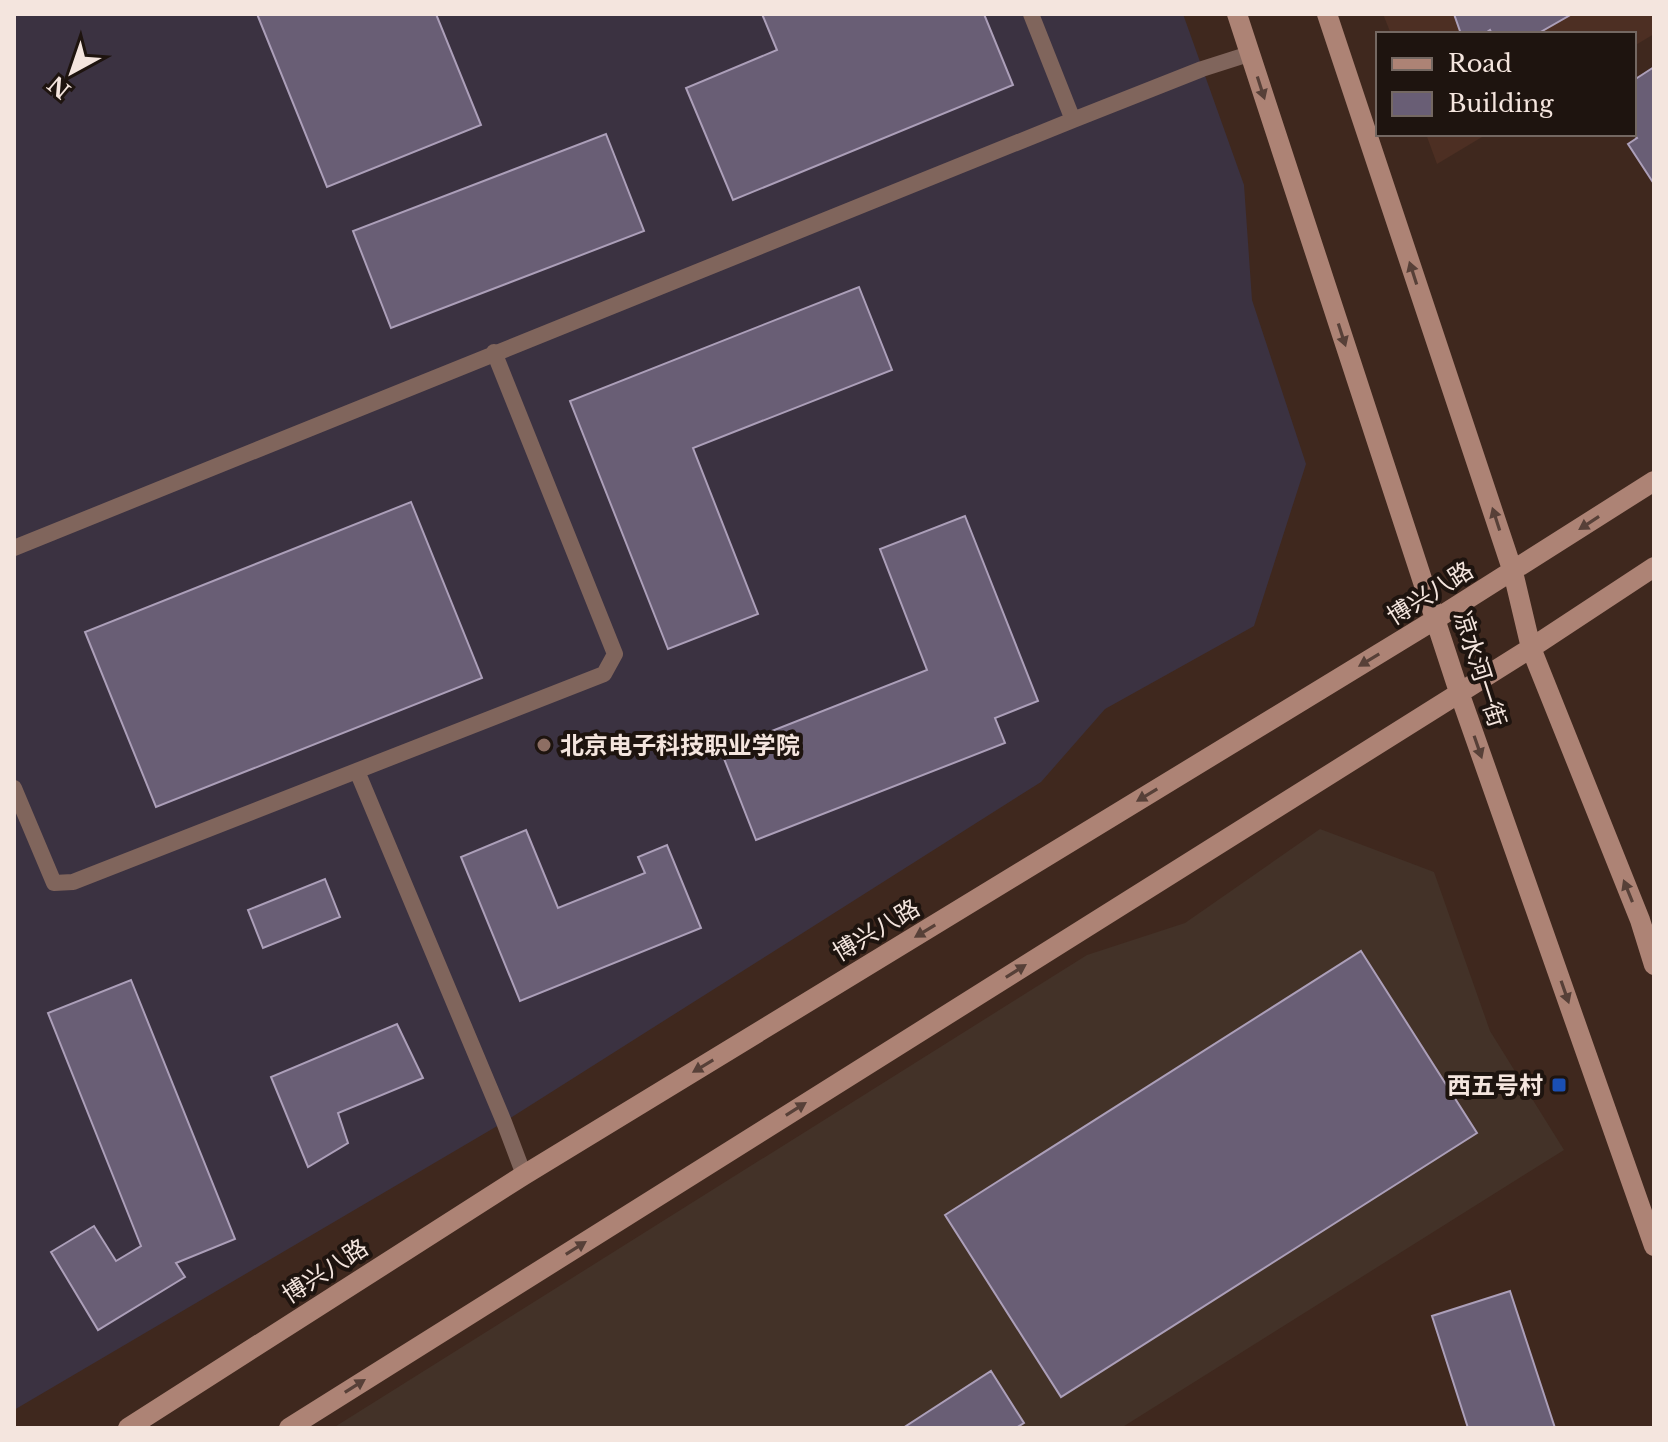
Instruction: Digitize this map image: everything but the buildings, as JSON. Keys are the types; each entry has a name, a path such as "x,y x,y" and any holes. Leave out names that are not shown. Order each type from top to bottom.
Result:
{"main road":[{"name":"凉水河一街","path":"1237,14 1459,692 1654,1246"},
{"path":"1327,14 1513,572 1531,648 1647,916 1654,965"},
{"name":"博兴八路","path":"128,1428 524,1175 1513,572 1654,481"},
{"path":"289,1428 1531,648 1654,567"}],"lane":[{"path":"1031,14 1073,120"},
{"path":"14,548 1073,120 1202,69 1249,54"},
{"path":"14,788 54,883 73,882 604,674 615,654 494,352"},
{"path":"357,771 524,1175"}],"shaded area":[{"name":"北京电子科技职业学院","path":"14,14 1183,14 1244,185 1252,300 1306,464 1254,626 1105,709 1041,782 504,1122 14,1410"},
{"path":"1383,14 1654,14 1654,34 1636,45 1636,32 1390,32"},
{"path":"1427,136 1484,136 1437,164"},
{"path":"1320,829 1434,872 1490,1031 1564,1150 1121,1428 333,1428 1087,955 1185,923"}],"place":[{"name":"北京电子科技职业学院","path":"544,745"},
{"name":"西五号村","path":"1559,1085"}]}
